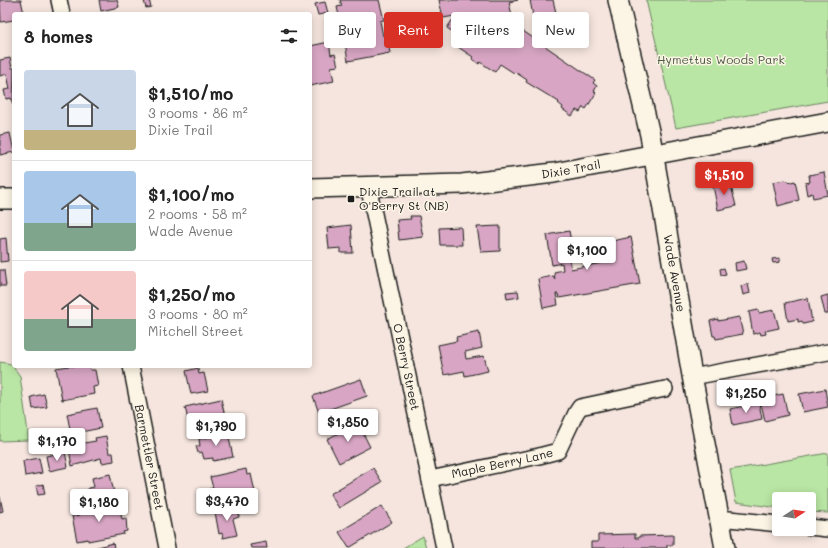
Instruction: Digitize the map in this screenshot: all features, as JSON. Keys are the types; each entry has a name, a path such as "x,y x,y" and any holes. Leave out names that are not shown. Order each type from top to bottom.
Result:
{"main road":[{"name":"Wade Avenue","path":"618,0 653,155 692,377 725,548"},
{"name":"Dixie Trail","path":"312,188 368,185 462,184 554,173 828,122"},
{"path":"0,199 12,199"}],"street":[{"path":"59,0 62,12"},
{"name":"O Berry Street","path":"368,185 444,548"},
{"path":"692,377 828,352"},
{"name":"Barmettler Street","path":"131,368 167,548"},
{"name":"Maple Berry Lane","path":"430,478 558,451 580,407 665,389"},
{"path":"719,518 772,523"},
{"path":"816,528 828,529"}],"green space":[{"name":"Hymettus Woods Park","path":"646,0 828,0 828,101 676,128"},
{"path":"0,362 11,364 12,368 14,368 20,376 29,440 0,441"},
{"path":"828,453 828,513 816,512 816,492 772,492 772,507 736,502 730,470"},
{"path":"423,536 426,548 403,548"}],"building":[{"path":"0,0 21,0 24,12 12,12 12,20 1,22"},
{"path":"99,0 117,0 119,7 101,11"},
{"path":"149,0 151,7 146,8 144,1"},
{"path":"340,0 379,0 384,20 380,21 384,36 384,48 389,48 390,53 348,61 346,48 376,48 376,12 338,12 337,7 342,6"},
{"path":"439,0 518,0 509,2 511,12 451,12 451,17 443,18 443,12 442,12"},
{"path":"530,0 553,0 556,12 532,12"},
{"path":"325,2 328,12 318,15 315,4"},
{"path":"451,22 451,31 447,28"},
{"path":"524,32 532,37 532,48 548,48 595,80 593,83 597,86 594,91 596,93 586,109 583,107 580,112 576,110 572,116 562,109 563,107 558,103 559,102 526,82 527,80 515,72 514,73 500,64 495,72 480,62 479,64 472,59 473,57 460,48 524,48"},
{"path":"324,43 324,48 330,48 331,55 335,54 338,66 331,67 334,81 312,86 312,46"},
{"path":"10,58 12,68 12,102 11,98 6,99 4,90 10,89 7,74 0,76 0,60"},
{"path":"10,133 12,152 0,155 0,135"},
{"path":"824,172 828,195 813,198 812,193 807,195 805,183 810,182 809,175"},
{"path":"785,180 791,182 795,181 799,200 778,206 773,182"},
{"path":"730,182 736,206 718,210 713,186"},
{"path":"410,216 419,216 423,237 399,240 397,220 411,219"},
{"path":"351,225 353,253 341,253 341,248 329,249 327,228"},
{"path":"500,226 500,251 481,252 477,227"},
{"path":"461,227 462,245 440,245 439,228"},
{"path":"569,231 574,257 569,258 571,269 611,261 608,242 631,237 640,284 559,298 558,294 556,294 558,305 543,308 538,279 553,276 555,280 554,272 563,270 562,263 552,265 547,235"},
{"path":"6,238 8,261 0,262 0,239"},
{"path":"780,258 780,262 773,263 772,259"},
{"path":"744,261 746,269 736,271 735,263"},
{"path":"724,268 726,274 721,275 720,269"},
{"path":"0,270 4,270 6,286 0,286"},
{"path":"748,284 750,293 743,295 741,286"},
{"path":"518,291 519,297 507,299 506,292"},
{"path":"828,295 828,314 825,314 821,297"},
{"path":"808,298 812,322 803,324 802,321 798,322 798,319 788,321 785,303"},
{"path":"758,310 759,313 774,310 779,328 765,331 766,334 761,335 760,332 753,334 749,312"},
{"path":"739,317 743,334 716,339 715,336 713,336 710,321"},
{"path":"479,332 482,348 465,352 466,359 484,356 488,371 465,376 464,371 444,375 438,345 457,341 456,337"},
{"path":"56,368 90,368 90,370 95,370 98,386 93,387 94,394 62,400"},
{"path":"198,368 199,374 204,373 208,391 191,394 186,371"},
{"path":"361,379 367,396 319,413 313,396"},
{"path":"825,389 828,407 803,412 799,394"},
{"path":"44,394 47,407 33,409 31,397"},
{"path":"783,394 788,415 765,421 760,399"},
{"path":"221,399 226,421 190,429 185,407"},
{"path":"759,403 762,419 733,425 730,409"},
{"path":"97,408 101,428 71,434 67,414"},
{"path":"358,423 370,447 339,463 327,439"},
{"path":"228,433 233,457 213,461 213,458 204,459 202,452 198,453 196,446 200,446 199,439"},
{"path":"106,436 109,453 113,453 114,461 102,463 101,458 72,466 69,449 79,447 78,444 96,441 95,438"},
{"path":"65,452 68,467 49,471 46,456"},
{"path":"39,458 42,473 25,476 23,461"},
{"path":"373,468 382,482 339,508 330,494"},
{"path":"246,469 247,475 251,474 256,497 213,507 209,489 213,488 210,477"},
{"path":"110,474 115,498 104,500 103,496 90,499 88,488 94,487 92,478"},
{"path":"43,484 45,494 38,495 36,486"},
{"path":"0,497 3,511 0,512"},
{"path":"118,503 122,519 126,518 127,531 123,532 124,534 88,541 88,539 77,541 72,516 80,515 79,511"},
{"path":"382,506 392,522 349,548 339,532"},
{"path":"237,507 239,517 233,519 237,535 223,538 222,533 219,534 215,512"},
{"path":"635,534 635,538 639,538 639,536 673,535 673,545 667,545 667,548 591,548 591,542 598,542 598,535"},
{"path":"266,542 267,548 251,548 250,545"},
{"path":"113,543 114,548 94,548"}],"place":[{"name":"Dixie Trail at O'Berry St (NB)","path":"351,199"}]}
